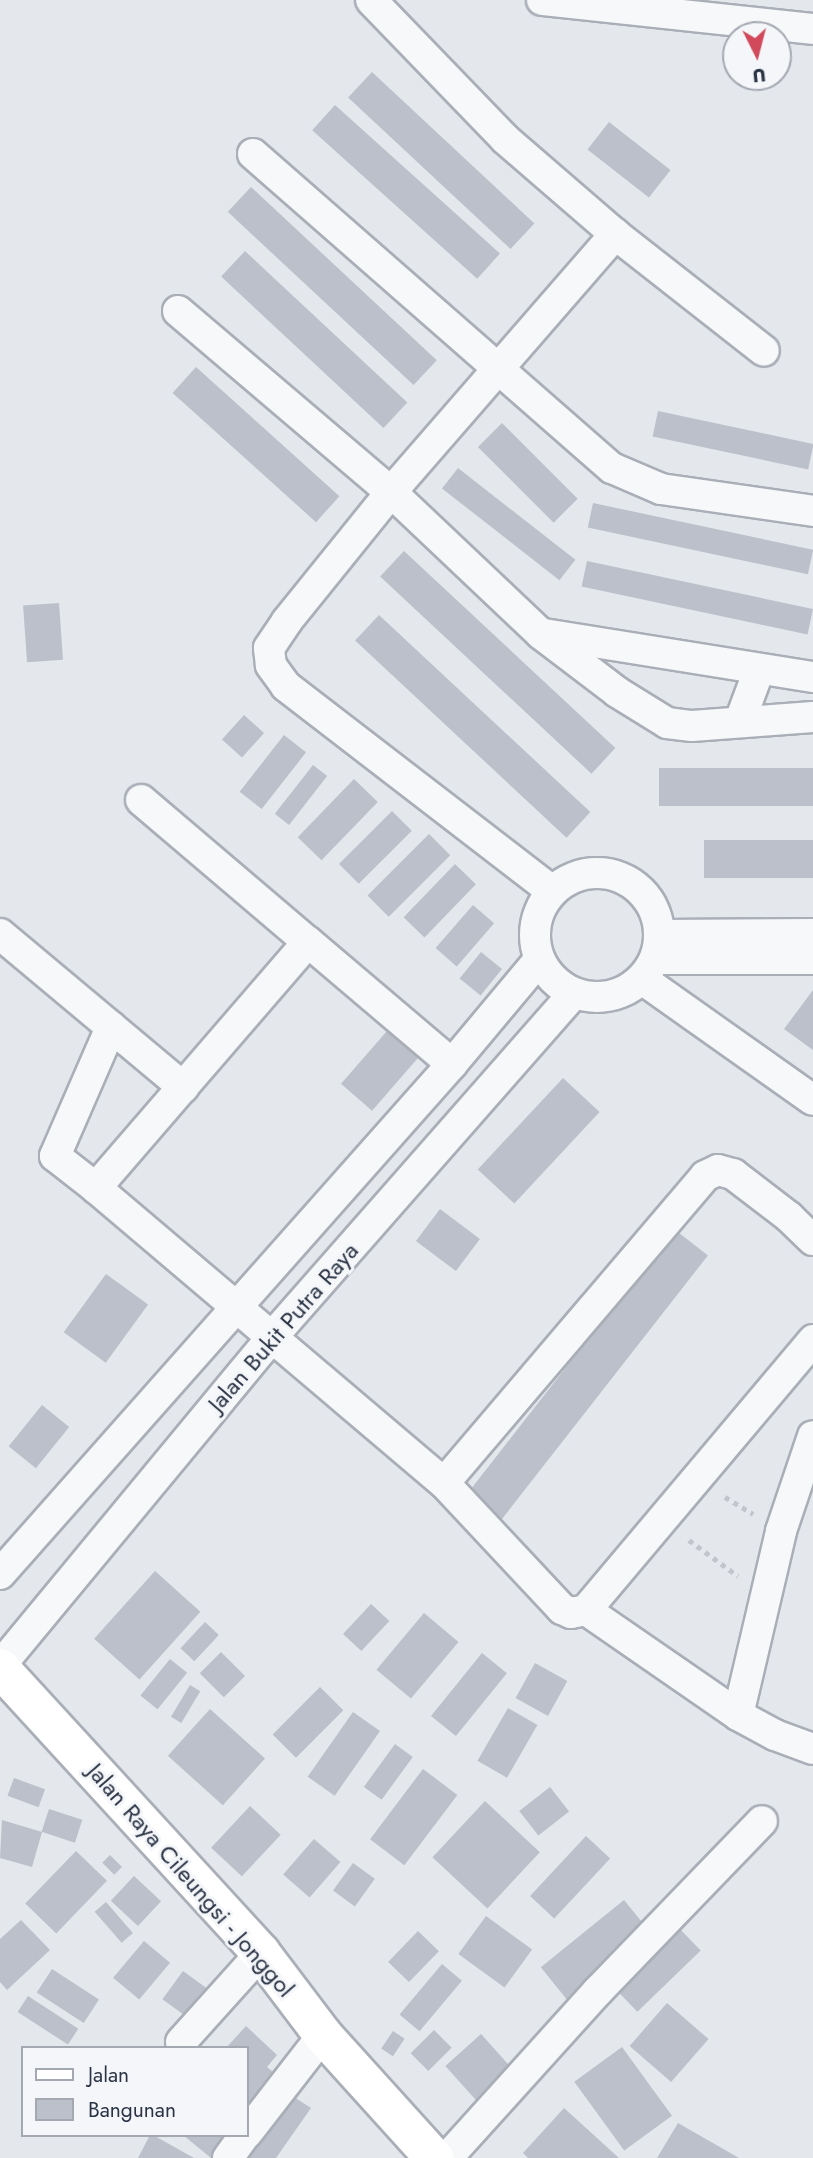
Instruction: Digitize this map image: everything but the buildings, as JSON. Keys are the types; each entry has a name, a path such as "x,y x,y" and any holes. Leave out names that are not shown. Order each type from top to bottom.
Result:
{"main road":[{"name":"Jalan Raya Cileungsi - Jonggol","path":"0,1667 261,1953 323,2035 434,2158"}],"street":[{"path":"371,0 505,139 615,234 764,351"},
{"path":"542,0 813,29"},
{"path":"253,154 612,468 661,489 813,511"},
{"path":"552,891 286,686 271,665 269,648 286,621 391,492 615,234"},
{"path":"178,311 391,492 541,634 617,692 667,723 692,726 813,717"},
{"path":"541,634 813,677"},
{"path":"740,721 759,670"},
{"path":"141,800 452,1064"},
{"path":"597,872 621,877 642,891 655,911 653,958 622,993 598,999 573,994 553,980 539,960 534,936 538,911 552,891 573,877 597,872"},
{"path":"0,933 183,1087"},
{"path":"653,958 813,934"},
{"path":"96,1188 308,942"},
{"path":"653,958 813,958"},
{"path":"653,958 813,1100"},
{"name":"Jalan Bukit Putra Raya","path":"0,1574 234,1306 452,1064 539,960"},
{"name":"Jalan Bukit Putra Raya","path":"0,1667 272,1336 573,994"},
{"path":"111,1027 55,1156 444,1483 562,1609 571,1613 586,1610 813,1340"},
{"path":"444,1483 705,1176 718,1170 733,1174 813,1240"},
{"path":"738,1715 781,1531 813,1436"},
{"path":"586,1610 738,1715 775,1735 813,1749"},
{"path":"447,2158 597,1991 762,1821"},
{"path":"181,2042 261,1953"},
{"path":"248,2131 323,2035"},
{"path":"228,2158 244,2137"}],"path":[{"path":"695,1479 781,1531"},
{"path":"662,1521 765,1595"}]}
